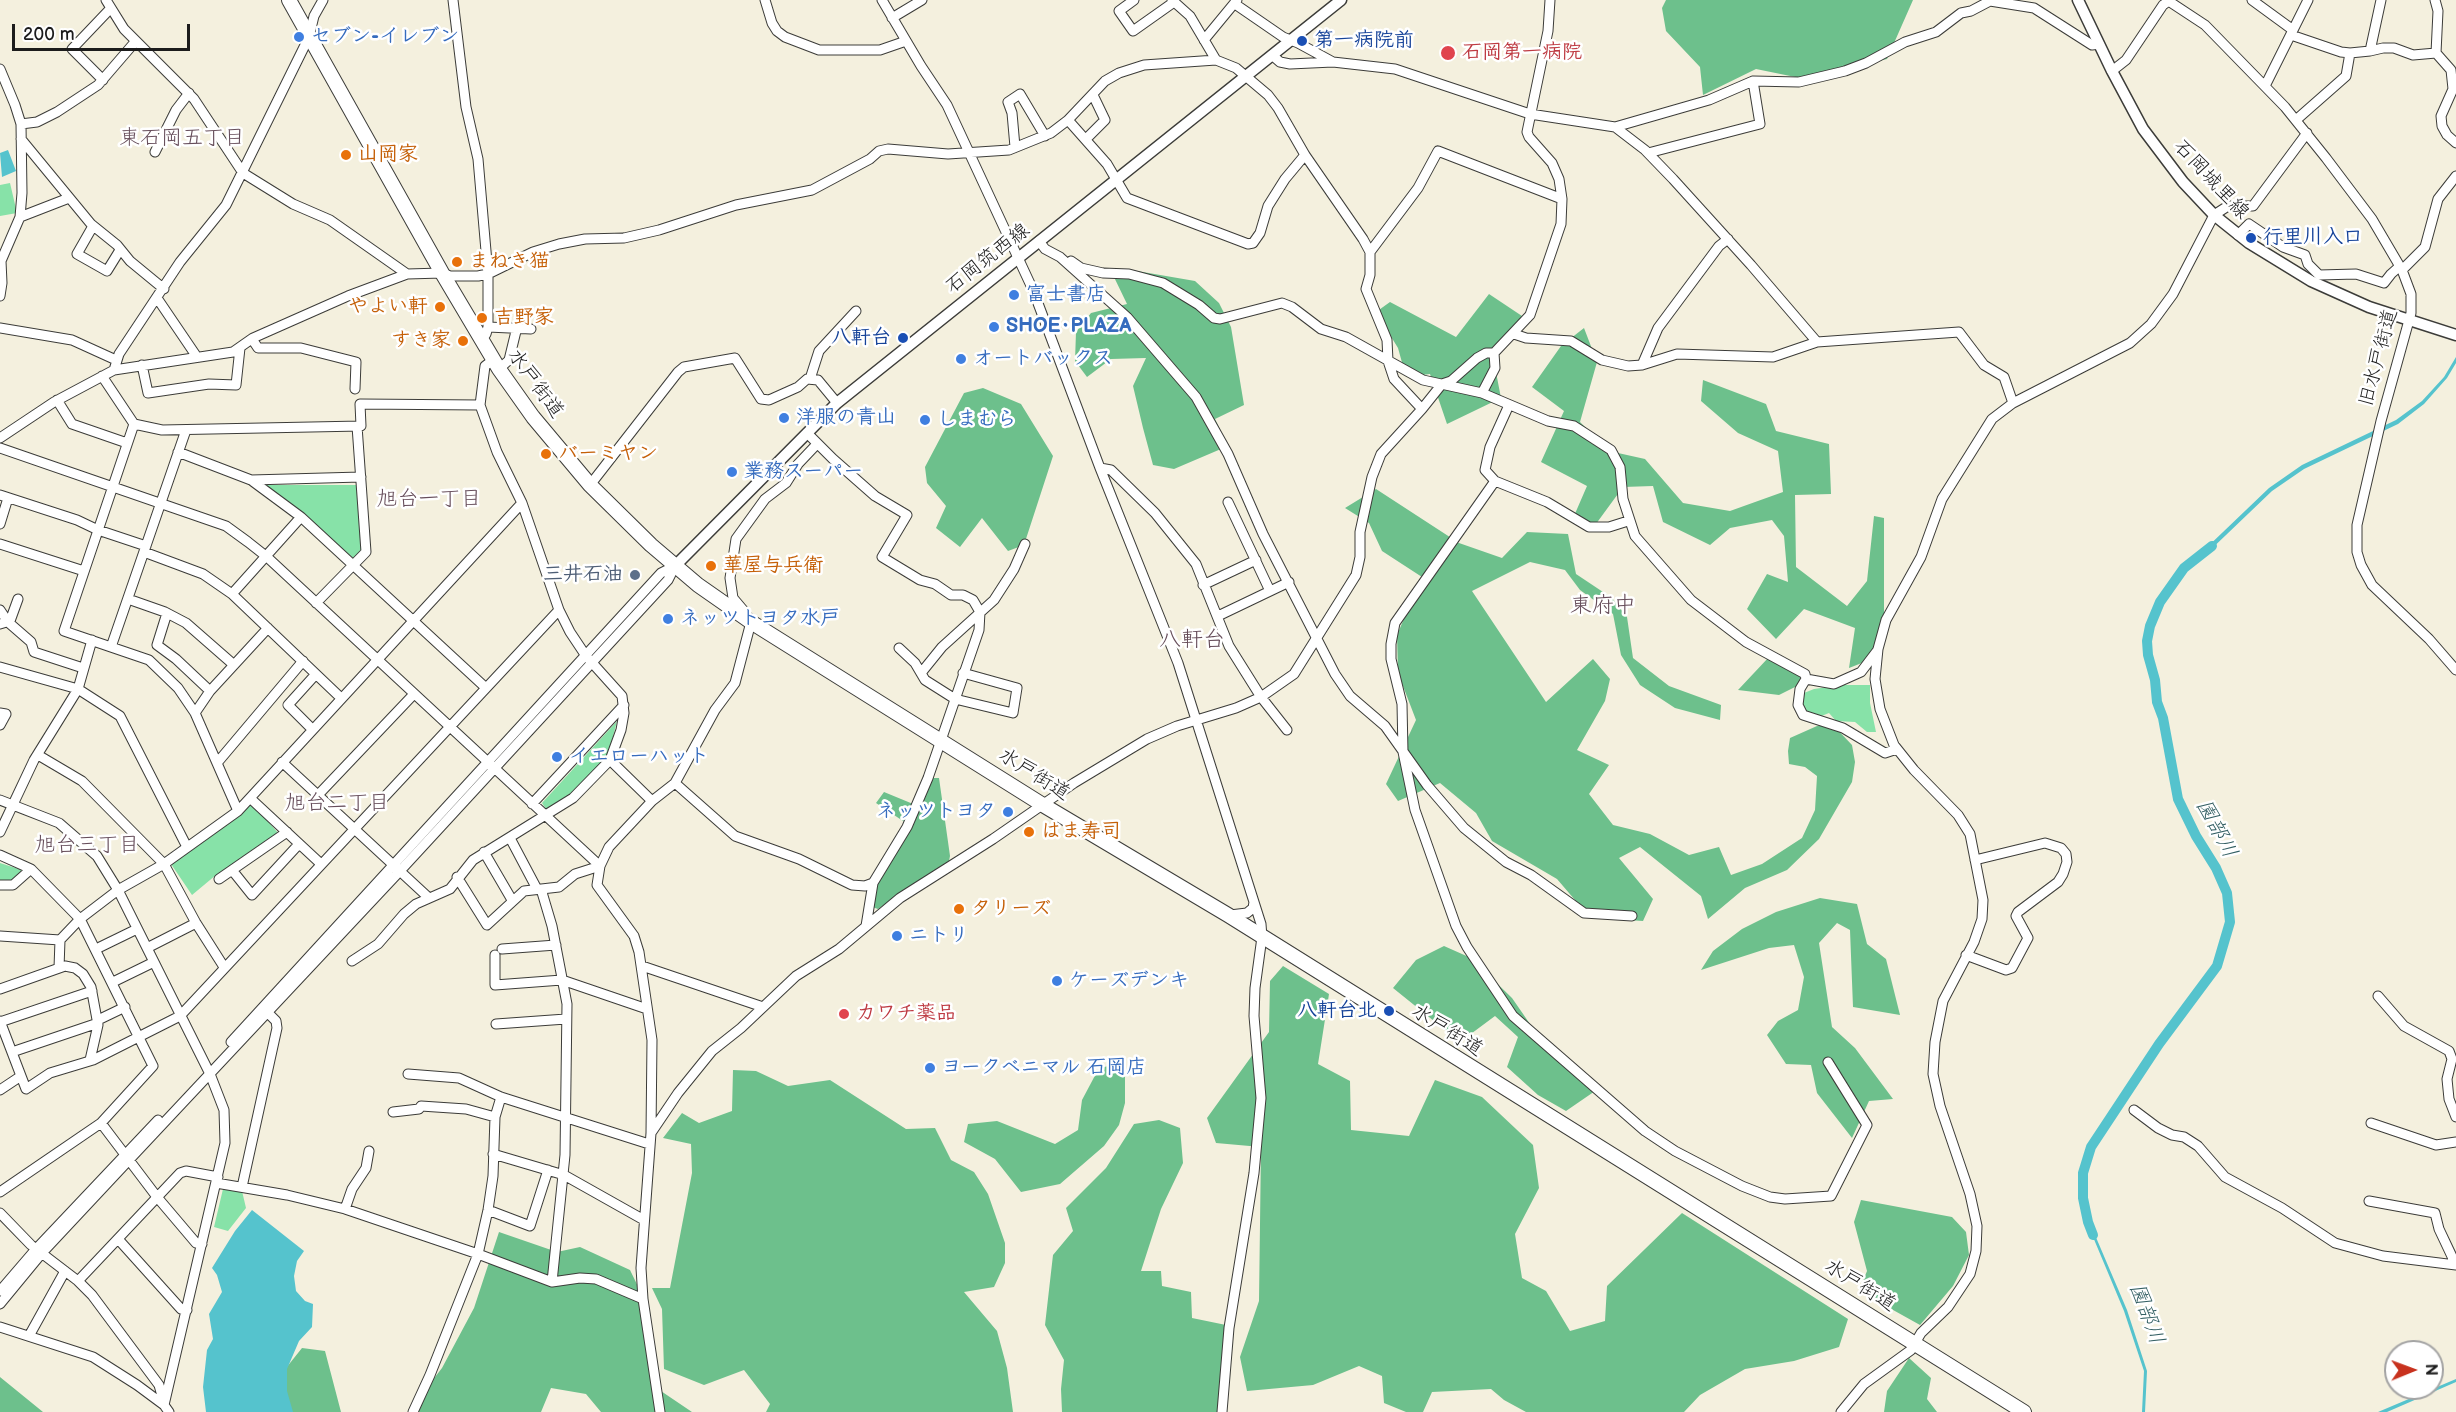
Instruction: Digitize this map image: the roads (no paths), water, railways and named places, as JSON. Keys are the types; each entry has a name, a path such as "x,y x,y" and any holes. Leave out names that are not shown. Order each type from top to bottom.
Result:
{"highway":[{"name":"水戸街道","path":"289,0 442,273 496,364 550,438 590,485 675,566 747,619 1042,805 1228,915 2024,1412"}],"main road":[{"name":"石岡筑西線","path":"675,566 837,403 1341,0"},
{"name":"石岡城里線","path":"2078,0 2112,71 2152,142 2183,182 2214,215 2238,235 2312,282 2358,303 2455,332"}],"street":[{"path":"0,438 57,400 102,376 115,365 180,262 226,205 309,37 314,16 323,0"},
{"path":"453,0 466,107 478,159 488,274 488,327 481,340"},
{"path":"765,0 777,31 785,37 819,50 880,50 906,41"},
{"path":"882,0 947,105 1033,290 1100,468 1178,663 1261,924 1262,937 1255,988 1254,1016 1261,1098 1254,1173 1229,1328 1222,1412"},
{"path":"892,18 922,0"},
{"path":"1134,0 1119,11 1134,31 1173,1 1190,16 1216,60"},
{"path":"651,1133 678,1093 712,1051 796,976 839,950 900,898 993,839 1074,783 1147,739 1262,697 1294,674 1356,575 1360,557 1360,532 1372,477 1381,454 1442,384 1451,381 1477,358 1486,353 1494,353 1530,315 1561,224 1562,199 1559,179 1552,163 1527,132 1548,31 1551,0"},
{"path":"1272,55 1280,62 1290,64 1333,62 1395,69 1530,114 1615,127 1709,100 1753,81 1799,82 1845,71 1866,63 1905,42 1936,32 1961,13 1971,11 1990,1 1998,0 2034,8 2092,45 2099,44"},
{"path":"2112,71 2126,60 2168,0"},
{"name":"旧水戸街道","path":"2168,0 2205,25 2296,120 2372,219 2401,268 2411,294 2410,320 2381,422 2356,531 2356,552 2372,585 2429,639 2456,670"},
{"path":"2253,0 2292,33 2350,53 2383,48 2394,48 2413,55 2436,53"},
{"path":"2265,86 2308,0"},
{"path":"2370,51 2381,0"},
{"path":"2435,0 2438,11 2436,53 2451,69 2453,89 2441,116 2442,126 2456,143"},
{"path":"1204,40 1236,2 1282,37 1291,39 1333,62"},
{"path":"102,80 72,49 109,4 119,23 135,42 189,93 243,173 293,204 330,220 407,274"},
{"path":"21,124 37,122 57,112 102,80 135,42"},
{"path":"2296,120 2346,76 2350,53"},
{"path":"0,328 72,340 115,365 142,365 233,352 252,339 348,296 407,274 442,273 457,276 488,274 533,252 559,244 634,236 736,205 812,190 879,151 888,149 948,154 1009,150 1045,136 1068,120 1105,81 1136,67 1216,60 1236,68 1268,95 1370,252 1370,275 1366,289 1387,340 1388,360 1394,379 1422,409"},
{"path":"0,69 21,124 22,193 20,217 3,254 0,296"},
{"path":"1648,153 1760,124 1753,81"},
{"path":"155,152 176,110 189,93"},
{"path":"1015,147 1012,113 1008,102 1020,94 1045,136"},
{"path":"1087,138 1105,120 1093,95"},
{"path":"1068,120 1107,164 1127,198 1248,243 1252,243 1264,224 1268,206 1285,179 1305,155"},
{"path":"1615,127 1648,153 1728,239 1817,342"},
{"path":"2238,235 2248,224 2253,206 2307,133"},
{"path":"21,139 93,226 164,289"},
{"path":"1370,252 1418,188 1438,150 1562,199"},
{"path":"2248,224 2283,247 2305,255 2308,264 2319,275 2356,274 2384,283 2391,273 2401,268 2426,247 2438,199 2456,176"},
{"path":"20,217 69,198"},
{"path":"1841,1412 1864,1384 1911,1350 1921,1333 1948,1307 1970,1274 1976,1251 1975,1215 1940,1106 1933,1074 1935,1042 1942,1001 1982,919 1983,900 1970,834 1958,815 1897,749 1880,709 1875,679 1878,650 1886,620 1921,557 1942,499 1992,419 2013,403 2130,343 2151,324 2173,294 2214,215 2228,206 2253,206"},
{"path":"93,226 77,254 107,271 120,250"},
{"path":"1641,365 1658,328 1719,246 1728,239"},
{"path":"1039,241 1045,249 1082,268 1103,273 1129,274 1163,284 1199,305 1214,318 1220,319 1282,303 1292,307 1320,329 1346,337 1423,380 1482,393 1548,421 1574,426 1611,450 1620,467 1623,499 1635,536 1690,600 1746,642 1805,674 1806,678 1834,684 1861,672 1878,650"},
{"path":"1060,257 1128,317 1196,397 1227,454 1263,534 1335,674 1350,696 1378,717 1427,785 1464,828 1506,862 1539,881 1584,913 1632,916"},
{"path":"1096,290 1103,273"},
{"path":"157,298 197,357"},
{"path":"810,379 819,351 856,311"},
{"path":"488,327 531,328"},
{"path":"352,961 378,944 404,914 429,898 450,889 457,877 473,860 510,838 543,814 573,798 610,760 621,730 624,705 622,696 589,660 570,632 559,610 522,503 496,452 480,405 485,366 509,360 517,327"},
{"path":"1514,334 1526,339 1571,341 1602,360 1628,366 1641,365 1677,354 1773,357 1817,342 1959,332 1984,365 2004,376 2013,403"},
{"path":"252,339 258,348 301,348 356,362 355,389"},
{"path":"142,365 148,393 209,384 236,385 240,348"},
{"path":"1482,393 1495,368 1494,353"},
{"path":"590,485 684,367 735,358 762,399 769,400 810,379 818,380 837,403"},
{"path":"102,376 134,424 162,430 361,426 360,404 480,405"},
{"path":"57,400 72,424 127,443"},
{"path":"1509,405 1490,447 1485,470 1495,482 1546,502 1589,527 1609,527 1628,520"},
{"path":"134,424 64,631 149,660 178,688 195,713 238,811"},
{"path":"316,603 366,552 357,426"},
{"path":"111,647 186,430"},
{"path":"807,432 817,444 875,496 908,515 882,557 920,580 935,584 951,595 963,595 973,600 980,612 979,630 915,810 873,883 866,926"},
{"path":"660,1412 641,1268 651,1133 652,1040 642,966 634,936 597,885 600,867 609,847 652,801 675,783 715,710 735,683 747,619 744,611 733,598 730,578 736,539 765,499 786,483 798,464 817,444"},
{"path":"0,448 226,526 267,557 600,867"},
{"path":"178,452 251,480 301,517 486,688"},
{"path":"1100,468 1111,471 1155,513 1196,564 1229,646 1262,697 1287,730"},
{"path":"251,480 361,477"},
{"path":"1495,482 1395,623 1391,644 1391,659 1402,704 1403,752 1415,810 1456,926 1488,981 1513,1016 1645,1131 1675,1151 1742,1186 1770,1197 1785,1199 1831,1196 1867,1125 1828,1062"},
{"path":"0,524 4,496 77,520 203,574 232,594 341,698"},
{"path":"1228,502 1270,591"},
{"path":"59,968 60,940 80,919 118,891 164,864 238,811 522,503"},
{"path":"232,594 301,517"},
{"path":"0,544 84,571"},
{"path":"921,673 942,647 994,600 1014,569 1025,544"},
{"path":"1203,585 1256,560"},
{"path":"0,1291 208,1071 589,660 668,580 675,566"},
{"path":"1218,615 1289,582"},
{"path":"4,623 12,616 18,599"},
{"path":"128,599 167,613 186,623 234,665"},
{"path":"0,610 4,623 31,642 34,652 83,668"},
{"path":"92,991 0,1021 26,1089 50,1073 90,1060 180,1016 559,610"},
{"path":"167,613 157,645 210,691"},
{"path":"195,713 210,691 268,628"},
{"path":"0,832 38,755 78,688 92,640"},
{"path":"899,648 915,663 925,680 955,699 1013,713 1017,688 963,673"},
{"path":"217,763 303,661"},
{"path":"0,667 78,688 120,716 187,847"},
{"path":"312,729 288,705 316,674"},
{"path":"1806,678 1800,689 1798,705 1803,715 1843,728 1885,753 1897,749"},
{"path":"318,795 414,694"},
{"path":"532,804 624,705"},
{"path":"0,713 6,714 0,725"},
{"path":"38,755 82,780 164,864 196,923 224,967"},
{"path":"610,760 652,801"},
{"path":"282,762 429,898"},
{"path":"675,783 735,836 799,859 852,885 865,886 873,883"},
{"path":"249,798 321,864"},
{"path":"0,800 58,823 97,856 118,891 220,1097 225,1121 225,1143 167,1409"},
{"path":"219,879 287,832"},
{"path":"510,838 539,889 556,945 567,1004 567,1116 564,1175 552,1282"},
{"path":"1966,955 2006,970 2012,968 2028,938 2016,916 2018,912 2058,882 2067,862 2066,854 2061,848 2045,843 1975,860"},
{"path":"232,870 252,895 299,844"},
{"path":"484,852 512,900"},
{"path":"0,855 31,870 80,919 153,1067 101,1122 0,1192"},
{"path":"457,877 487,925 524,891 559,887 575,874 600,867"},
{"path":"208,1071 267,1012 397,868"},
{"path":"0,885 13,885 31,870"},
{"path":"1228,915 1247,913 1253,908 1254,902"},
{"path":"147,948 196,923"},
{"path":"96,949 137,929"},
{"path":"0,936 60,940"},
{"path":"556,945 498,952 495,985 562,980 647,1009"},
{"path":"113,982 154,962"},
{"path":"642,966 763,1007"},
{"path":"0,989 59,968 75,968 83,974 92,991 98,1022 90,1060"},
{"path":"2378,996 2404,1026 2449,1051 2452,1059 2447,1079 2449,1099 2456,1117"},
{"path":"12,1052 98,1022 125,1007"},
{"path":"242,1187 277,1028 276,1021 267,1012"},
{"path":"495,1024 566,1019"},
{"path":"408,1074 459,1078 501,1097 650,1144"},
{"path":"0,1090 21,1076"},
{"path":"413,1412 478,1254 493,1176 495,1117 501,1097"},
{"path":"393,1112 421,1107 440,1107 466,1109 495,1117"},
{"path":"2134,1110 2158,1128 2172,1135 2184,1137 2198,1146 2225,1177 2282,1208 2335,1243 2383,1256 2456,1265"},
{"path":"101,1122 157,1197 196,1243 202,1244"},
{"path":"2371,1123 2436,1144 2456,1142"},
{"path":"345,1209 352,1189 366,1168 369,1151"},
{"path":"493,1154 564,1175 644,1220"},
{"path":"488,1210 530,1226 548,1170"},
{"path":"78,1281 182,1171 242,1187 345,1209 552,1282 580,1278 596,1280 644,1299"},
{"path":"2369,1201 2436,1214 2439,1228 2456,1265"},
{"path":"0,1213 39,1251 78,1281 92,1295 159,1385 167,1409"},
{"path":"118,1239 181,1309 187,1310"},
{"path":"0,1304 39,1251"},
{"path":"29,1336 65,1271"},
{"path":"0,1327 93,1358 121,1373 167,1409"}],"water":[{"path":"8,150 16,171 2,177 0,153"},
{"path":"2456,357 2456,363 2447,378 2424,404 2398,424 2304,469 2272,491 2203,557 2200,554 2269,488 2302,465 2396,420 2422,401 2444,377"},
{"path":"252,1210 304,1251 297,1261 294,1276 296,1291 305,1301 313,1304 312,1327 299,1341 287,1369 287,1391 293,1412 206,1412 203,1387 207,1350 213,1339 209,1314 222,1292 217,1275 212,1268 235,1231"},
{"path":"2089,1221 2127,1310 2147,1371 2145,1412 2142,1412 2144,1371 2124,1311 2088,1225"},
{"path":"2456,1379 2456,1382 2444,1387 2444,1384"},
{"path":"2406,1400 2415,1400 2387,1412 2378,1412"}],"waterway":[{"name":"園部川","path":"2093,1235 2083,1198 2083,1173 2091,1147 2159,1044 2217,966 2230,922 2227,893 2216,868 2196,836 2178,799 2163,718 2157,702 2147,641 2150,626 2160,602 2184,568 2212,546"}],"place":[{"name":"セブン-イレブン","path":"299,37"},
{"name":"第一病院前","path":"1302,41"},
{"name":"石岡第一病院","path":"1448,53"},
{"name":"山岡家","path":"346,155"},
{"name":"行里川入口","path":"2251,238"},
{"name":"まねき猫","path":"457,262"},
{"name":"富士書店","path":"1014,295"},
{"name":"やよい軒","path":"440,307"},
{"name":"吉野家","path":"482,318"},
{"name":"SHOE･PLAZA","path":"994,327"},
{"name":"八軒台","path":"903,338"},
{"name":"すき家","path":"463,341"},
{"name":"オートバックス","path":"961,359"},
{"name":"洋服の青山","path":"784,418"},
{"name":"しまむら","path":"925,420"},
{"name":"バーミヤン","path":"546,454"},
{"name":"業務スーパー","path":"732,472"},
{"name":"華屋与兵衛","path":"711,566"},
{"name":"三井石油","path":"635,575"},
{"name":"ネッツトヨタ水戸","path":"668,619"},
{"name":"イエローハット","path":"557,757"},
{"name":"ネッツトヨタ","path":"1008,812"},
{"name":"はま寿司","path":"1029,832"},
{"name":"タリーズ","path":"959,909"},
{"name":"ニトリ","path":"897,936"},
{"name":"ケーズデンキ","path":"1057,981"},
{"name":"八軒台北","path":"1389,1011"},
{"name":"カワチ薬品","path":"844,1014"},
{"name":"ヨークベニマル 石岡店","path":"930,1068"}],"district":[{"name":"東石岡五丁目","path":"182,139"},
{"name":"旭台一丁目","path":"429,500"},
{"name":"東府中","path":"1603,606"},
{"name":"八軒台","path":"1192,640"},
{"name":"旭台二丁目","path":"337,804"},
{"name":"旭台三丁目","path":"87,846"}]}
